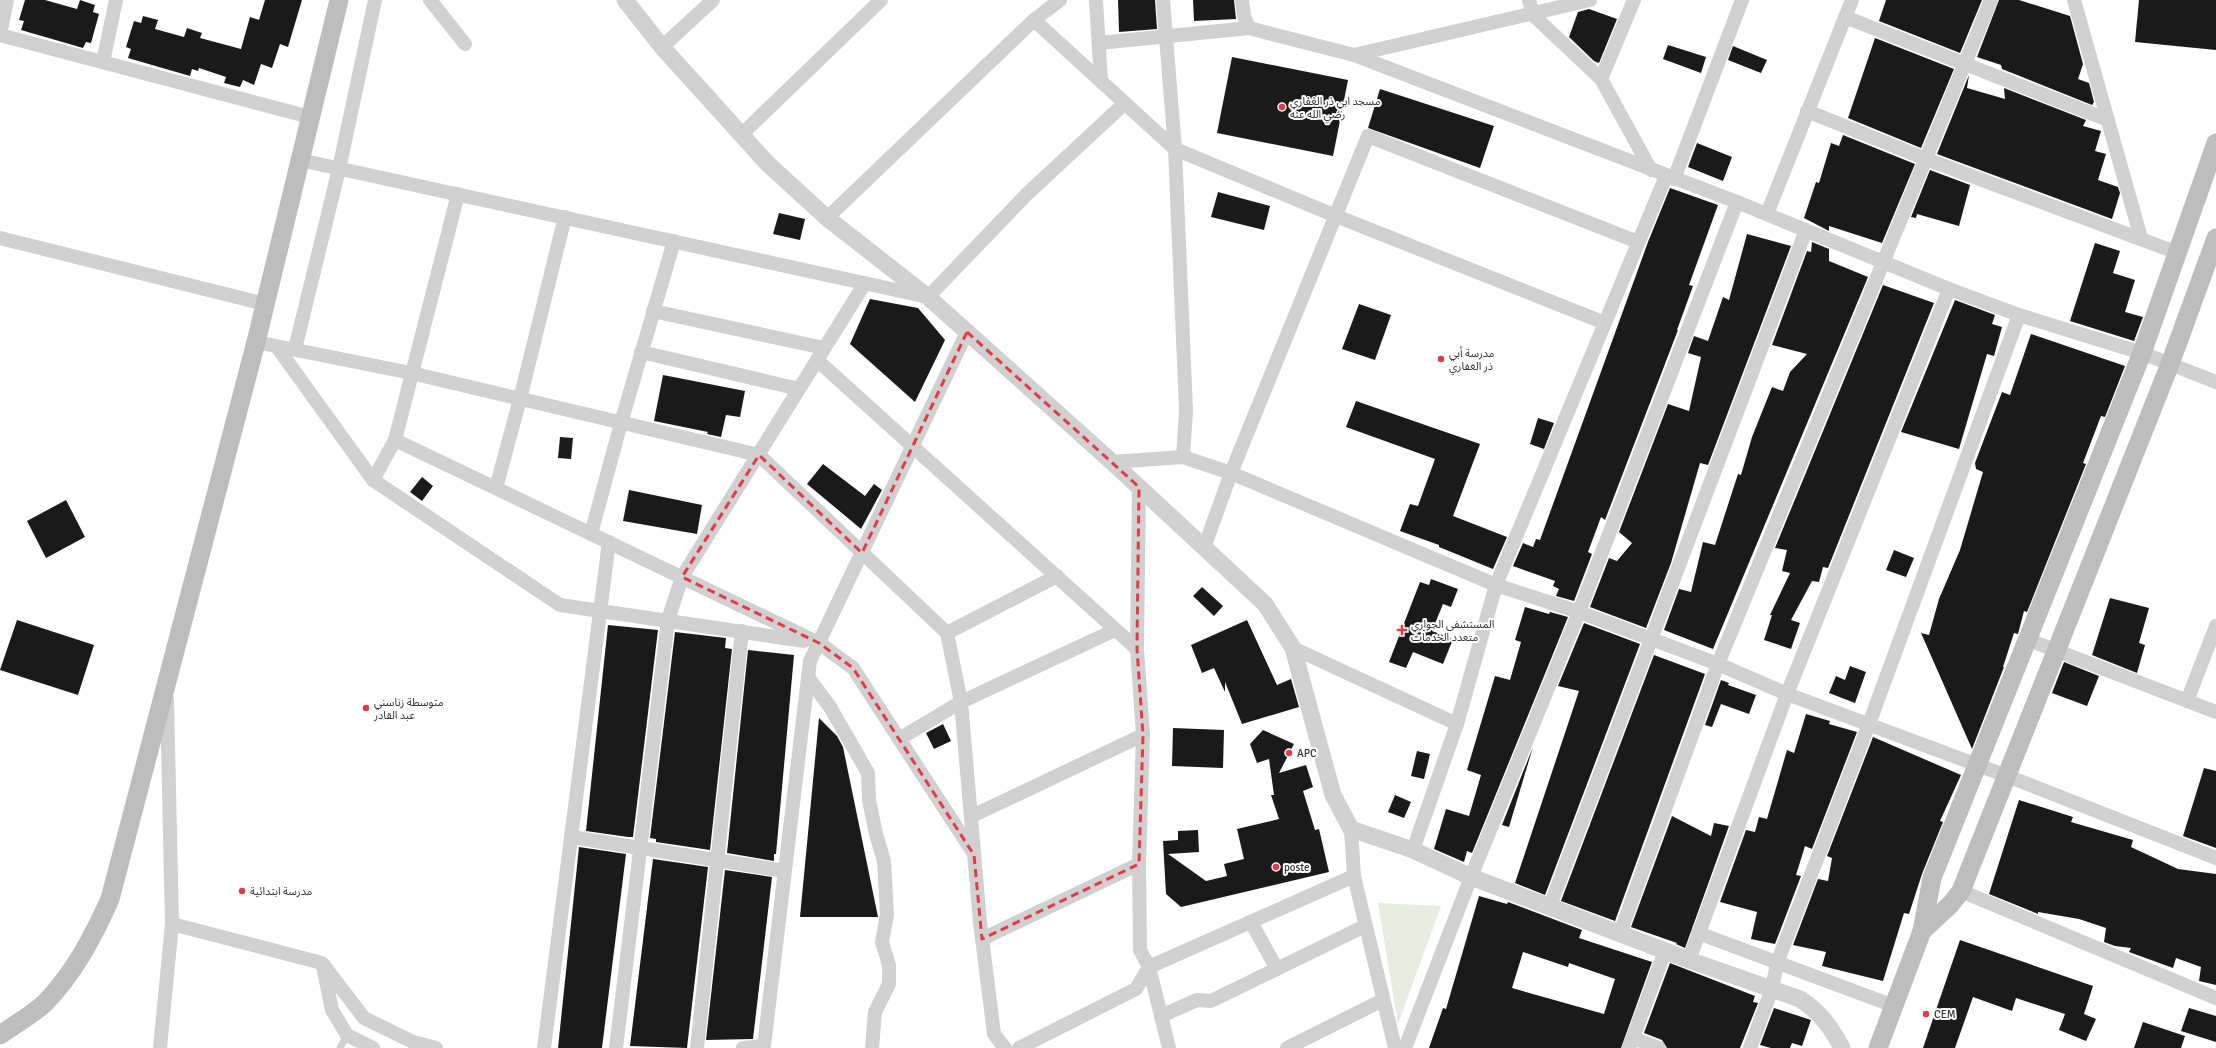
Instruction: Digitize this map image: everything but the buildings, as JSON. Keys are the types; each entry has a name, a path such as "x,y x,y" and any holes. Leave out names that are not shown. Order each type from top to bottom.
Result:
{"main road":[{"path":"0,1035 44,1003 77,963 95,933 112,892 256,342 339,0"},
{"path":"1878,1048 1922,931 1932,878 2029,640 2142,353 2216,143"},
{"path":"1922,931 1951,904 1961,892 2170,364 2216,238"}],"street":[{"path":"7,0 0,35 310,117"},
{"path":"103,62 116,0"},
{"path":"295,349 339,169 376,0"},
{"path":"430,0 466,44"},
{"path":"625,0 662,47 767,163 827,218 928,297 1112,462 1264,604 1293,648 1333,795 1351,828 1354,876 1395,1048"},
{"path":"662,47 713,0"},
{"path":"741,134 881,0"},
{"path":"827,218 1034,20 1060,0"},
{"path":"1096,0 1101,81"},
{"path":"1163,0 1175,149 1186,410 1183,457"},
{"path":"1242,0 1244,16 1249,28"},
{"path":"1529,0 1533,15 1601,79 1651,170"},
{"path":"1354,55 1533,15 1590,0"},
{"path":"1601,79 1634,0"},
{"path":"1413,850 1457,724 1496,585 1638,242 1670,177 1742,0"},
{"path":"1767,214 1852,0"},
{"path":"1620,933 1718,664 1884,263 1990,0"},
{"path":"2074,0 2141,238"},
{"path":"1845,17 1965,62 2108,120"},
{"path":"1034,20 1175,149 1336,216 1605,323"},
{"path":"1099,43 1166,38 1249,28 1354,55 1737,202 1949,289 2019,315 2142,353 2216,382"},
{"path":"928,297 1027,194 1125,103"},
{"path":"1807,111 1926,159 2178,253"},
{"path":"1204,548 1231,473 1368,136 1638,242"},
{"path":"300,160 928,297"},
{"path":"373,480 395,440 458,194"},
{"path":"1405,1048 1471,877 1579,612 1737,202"},
{"path":"496,488 520,399 565,217"},
{"path":"1550,906 1806,230"},
{"path":"0,238 265,304"},
{"path":"591,534 641,352 674,241"},
{"path":"616,1048 668,620 682,577 866,283"},
{"path":"1689,960 1698,932 1787,694 1949,289"},
{"path":"653,311 824,348"},
{"path":"1750,1048 1772,989 1777,963 1869,724 2019,315"},
{"path":"743,1048 764,1046 810,661 967,332"},
{"path":"256,342 412,374 759,455 947,633 961,702 982,939 994,1034 1005,1048"},
{"path":"277,347 373,480 560,605 818,643"},
{"path":"641,352 799,389"},
{"path":"817,360 1137,649"},
{"path":"395,440 818,643 853,668 974,854"},
{"path":"1112,462 1183,457 1231,473 1496,585 1579,612 1718,664 1787,694 2007,776 2216,858"},
{"path":"1139,487 1137,649 1143,735 1139,864 1140,950 1149,967 1169,1048"},
{"path":"544,1048 609,542"},
{"path":"947,633 1057,576"},
{"path":"2187,701 2216,626"},
{"path":"899,739 961,702 1116,630"},
{"path":"697,1048 716,860 742,632"},
{"path":"2029,640 2216,712"},
{"path":"1293,648 1457,724"},
{"path":"808,677 830,707 868,773 869,800 876,834 884,861 887,915 882,942 889,965 889,984 875,1012 872,1048"},
{"path":"160,1048 172,924 167,684"},
{"path":"972,816 1143,735"},
{"path":"1351,828 1413,850 1471,877 1665,951 1800,999 1812,1007 1833,1031 1842,1048"},
{"path":"571,837 785,871"},
{"path":"982,939 1139,864"},
{"path":"1019,1048 1136,989 1149,967 1354,876"},
{"path":"1961,892 2216,998"},
{"path":"1251,922 1277,970"},
{"path":"172,924 322,963 364,1018 413,1042 436,1048"},
{"path":"1161,1016 1197,1000 1211,1001 1366,926"},
{"path":"1698,932 1894,1006"},
{"path":"1659,1048 1631,1043 1665,951"},
{"path":"322,963 332,1010 347,1035 373,1048"},
{"path":"1288,1048 1383,1000"}],"lane":[{"path":"340,1048 347,1035"}],"highlighted area":[{"path":"967,332 1139,487 1137,649 1143,735 1139,864 982,939 974,855 853,668 819,643 682,577 759,455 862,553"}],"shaded area":[{"path":"1378,903 1441,906 1398,1024"}],"place":[{"name":"مسجد ابي ذر الغفاري رضي الله عنه","path":"1282,107"},
{"name":"مدرسة أبي ذر الغفاري","path":"1441,359"},
{"name":"المستشفى الجواري متعدد الخدمات","path":"1402,630"},
{"name":"متوسطة زناسني عبد القادر","path":"366,708"},
{"name":"APC","path":"1289,753"},
{"name":"poste","path":"1276,867"},
{"name":"مدرسة ابتدائية","path":"242,891"},
{"name":"CEM","path":"1926,1014"}]}
